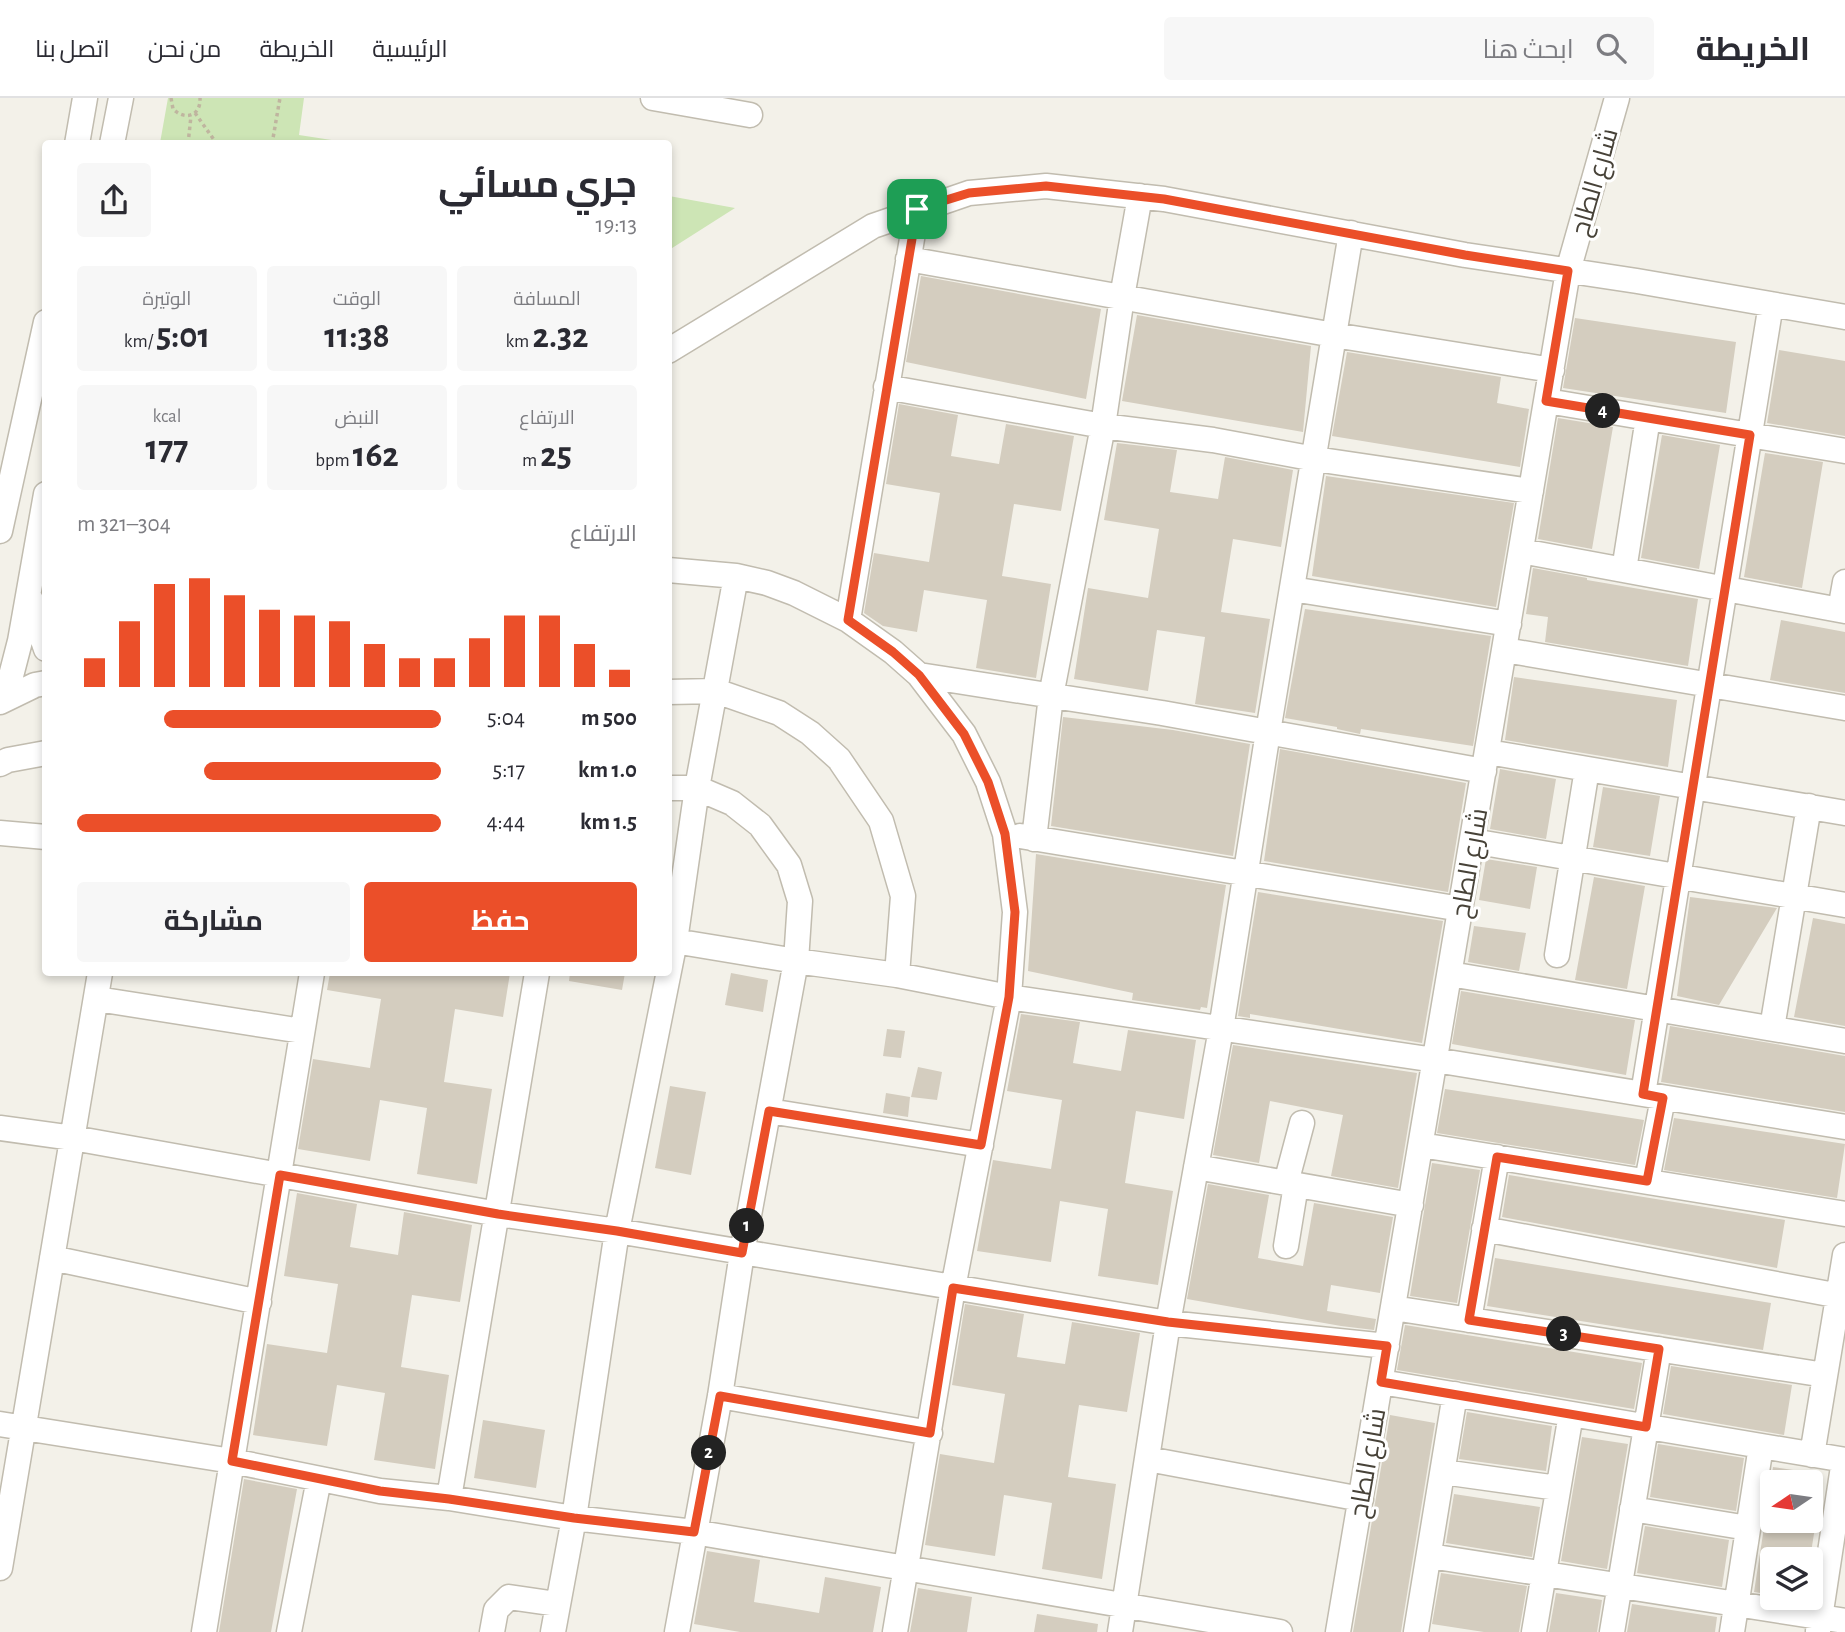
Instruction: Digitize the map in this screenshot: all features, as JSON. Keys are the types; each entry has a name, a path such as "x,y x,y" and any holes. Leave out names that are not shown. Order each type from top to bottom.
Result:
{"street":[{"path":"78,140 85,98"},
{"path":"113,140 121,98"},
{"path":"653,98 750,115"},
{"name":"شارع الطاح","path":"1338,1632 1568,271 1617,98"},
{"path":"672,349 873,226 969,193 1046,186 1140,196 1465,255 1845,317"},
{"path":"1034,839 1051,695 1103,426 1140,196"},
{"path":"848,620 917,209"},
{"path":"1119,1632 1168,1322 1221,1029 1351,233"},
{"path":"908,259 1334,335 1552,370"},
{"path":"1647,1181 1657,1009 1772,304"},
{"path":"0,531 42,340"},
{"path":"886,387 1103,426 1213,440 1315,459 1531,491"},
{"path":"1546,401 1845,450"},
{"path":"1624,570 1648,418"},
{"path":"3,701 20,641 42,515"},
{"path":"1521,551 1843,610 1845,582"},
{"path":"672,570 736,576 794,593 848,620 893,652 919,675 964,734 988,782 1005,834 1015,912 1009,997 953,1288 895,1632"},
{"path":"736,576 672,941 897,975 1009,997 1435,1059 1845,1127"},
{"path":"29,582 33,611 42,637"},
{"path":"1292,589 1509,624"},
{"path":"1504,650 1845,708"},
{"path":"919,675 1268,732 1486,762 1587,769 1845,813"},
{"path":"3,701 42,684"},
{"path":"672,692 716,691 779,713 810,733 839,759 881,821 903,896 897,975"},
{"path":"0,764 29,754 42,753"},
{"path":"1557,955 1587,769"},
{"path":"672,788 697,788 732,803 760,825 789,865 800,901 796,961 742,1253 720,1396 677,1632"},
{"path":"1772,1028 1809,806"},
{"path":"0,833 42,837"},
{"path":"1005,834 1461,909"},
{"path":"1472,841 1845,905"},
{"path":"1450,974 1845,1041"},
{"path":"0,1568 12,1425 52,1258 100,976"},
{"path":"204,1632 311,976"},
{"path":"449,1499 537,976"},
{"path":"553,1632 574,1518 617,1231 665,976"},
{"path":"97,999 302,1031"},
{"path":"769,1111 981,1145"},
{"path":"1286,1246 1291,1184 1302,1123"},
{"path":"0,1128 73,1138 498,1214 617,1231 1168,1322 1387,1346"},
{"path":"1421,1145 1845,1214"},
{"path":"1469,1320 1497,1157"},
{"path":"1196,1167 1411,1205"},
{"path":"1484,1229 1841,1296"},
{"path":"1812,1454 1841,1296 1845,1255"},
{"path":"52,1258 259,1302"},
{"path":"1393,1308 1825,1376"},
{"path":"1612,1632 1659,1349"},
{"path":"1381,1382 1844,1460 1838,1546 1819,1624"},
{"path":"1420,1631 1455,1394"},
{"path":"720,1396 930,1433"},
{"path":"1534,1632 1571,1414"},
{"path":"12,1425 232,1461 380,1491 694,1532 1280,1632"},
{"path":"1732,1632 1761,1446"},
{"path":"1148,1459 1361,1499"},
{"path":"1443,1472 1558,1488"},
{"path":"289,1632 318,1479"},
{"path":"1632,1509 1748,1528"},
{"path":"1430,1556 1736,1604 1819,1624 1845,1621"},
{"path":"492,1632 496,1610 509,1597 557,1604"}],"path":[{"path":"171,98 171,105 176,113 181,116 193,114"},
{"path":"189,140 193,114 201,104 200,98"},
{"path":"273,140 280,98"},
{"path":"193,114 214,140"}],"green space":[{"path":"168,98 304,98 299,135 332,140 161,140"},
{"path":"672,197 735,208 672,248"}],"building":[{"path":"921,276 1101,309 1086,399 906,362"},
{"path":"1137,315 1311,346 1303,432 1122,401"},
{"path":"1575,318 1736,342 1726,413 1563,388"},
{"path":"1779,350 1845,361 1845,436 1767,423"},
{"path":"1347,352 1501,377 1497,403 1529,409 1520,467 1332,436"},
{"path":"899,404 958,415 951,456 999,464 1006,424 1074,436 1061,511 1014,504 1002,576 1051,584 1036,678 976,668 987,600 924,590 917,632 883,626 864,613 874,553 929,562 940,493 886,484"},
{"path":"1558,418 1613,427 1592,549 1538,539"},
{"path":"1662,435 1720,445 1699,569 1641,558"},
{"path":"1117,443 1177,450 1170,492 1218,499 1225,457 1293,470 1281,547 1233,539 1221,612 1270,619 1255,713 1195,704 1205,637 1157,630 1148,691 1074,679 1088,588 1148,598 1159,529 1104,520"},
{"path":"1765,453 1823,462 1802,588 1744,577"},
{"path":"1326,476 1514,503 1496,607 1312,576"},
{"path":"1533,568 1698,599 1688,666 1545,642 1548,617 1526,614"},
{"path":"1305,609 1491,636 1473,746 1361,729 1360,734 1285,718"},
{"path":"1781,620 1845,632 1845,693 1770,680"},
{"path":"1514,677 1677,700 1668,767 1505,740"},
{"path":"1063,717 1173,730 1250,744 1233,856 1051,826"},
{"path":"1280,749 1466,783 1448,892 1264,861"},
{"path":"1500,769 1556,779 1546,839 1490,829"},
{"path":"1603,787 1660,796 1650,856 1593,847"},
{"path":"1036,854 1226,885 1207,1008 1201,1007 1200,1010 1132,1000 1133,993 1028,971"},
{"path":"1486,859 1537,867 1530,909 1479,900"},
{"path":"1594,877 1645,886 1627,989 1575,980"},
{"path":"1258,892 1443,921 1422,1043 1250,1014 1250,1018 1238,1016"},
{"path":"1690,897 1777,908 1719,1005 1677,996"},
{"path":"1813,918 1845,924 1845,1026 1794,1017"},
{"path":"1474,926 1526,933 1519,971 1468,962"},
{"path":"731,973 768,980 763,1012 725,1005"},
{"path":"329,976 510,976 503,1017 455,1009 444,1082 492,1089 477,1184 417,1174 427,1108 380,1100 370,1161 298,1149 313,1059 370,1068 381,999 327,990"},
{"path":"570,976 624,976 622,990 569,981"},
{"path":"1461,991 1635,1020 1626,1075 1452,1044"},
{"path":"1021,1014 1080,1022 1073,1063 1121,1071 1128,1030 1196,1040 1184,1119 1136,1111 1125,1183 1173,1191 1158,1285 1098,1276 1108,1209 1060,1201 1051,1262 977,1251 993,1160 1051,1169 1062,1100 1007,1091"},
{"path":"1670,1026 1845,1056 1845,1112 1661,1082"},
{"path":"887,1029 905,1031 901,1058 883,1056"},
{"path":"1233,1045 1417,1073 1398,1188 1331,1176 1343,1115 1270,1101 1259,1163 1213,1155"},
{"path":"918,1067 942,1072 937,1100 911,1097"},
{"path":"670,1086 706,1092 691,1175 655,1168"},
{"path":"1445,1089 1644,1120 1635,1165 1437,1133"},
{"path":"886,1093 910,1097 908,1117 883,1113"},
{"path":"1674,1118 1845,1144 1837,1198 1664,1170"},
{"path":"1432,1163 1480,1170 1457,1303 1410,1296"},
{"path":"1509,1175 1785,1220 1777,1268 1502,1217"},
{"path":"1208,1184 1269,1195 1258,1258 1303,1266 1314,1203 1393,1217 1380,1293 1331,1285 1327,1311 1376,1319 1374,1330 1187,1299"},
{"path":"297,1193 357,1204 350,1247 398,1255 404,1212 472,1225 460,1302 412,1295 401,1367 449,1375 435,1469 374,1460 385,1393 337,1385 327,1446 253,1435 267,1344 327,1353 338,1284 284,1276"},
{"path":"1495,1258 1771,1303 1763,1350 1487,1306"},
{"path":"965,1304 1024,1314 1017,1357 1065,1364 1072,1322 1140,1333 1127,1412 1079,1405 1068,1477 1116,1484 1102,1579 1042,1569 1052,1503 1004,1495 995,1556 925,1545 940,1454 994,1463 1005,1394 952,1385"},
{"path":"1405,1325 1642,1363 1634,1409 1397,1370"},
{"path":"1671,1366 1792,1385 1784,1435 1663,1414"},
{"path":"1467,1412 1552,1426 1546,1471 1459,1459"},
{"path":"1390,1415 1435,1423 1401,1632 1353,1632"},
{"path":"483,1420 545,1430 536,1488 474,1478"},
{"path":"1582,1437 1628,1444 1607,1569 1561,1561"},
{"path":"1658,1444 1744,1458 1736,1511 1650,1497"},
{"path":"1773,1467 1793,1470 1773,1470"},
{"path":"244,1479 297,1489 271,1632 219,1632"},
{"path":"1454,1494 1540,1507 1532,1557 1446,1543"},
{"path":"1645,1526 1729,1540 1722,1587 1637,1573"},
{"path":"1763,1533 1814,1533 1812,1547 1761,1547"},
{"path":"707,1551 760,1560 754,1602 819,1613 825,1577 881,1587 873,1632 740,1632 694,1624"},
{"path":"1760,1553 1760,1593 1754,1592"},
{"path":"1441,1573 1527,1586 1519,1632 1484,1632 1432,1624"},
{"path":"918,1588 972,1597 967,1632 910,1632"},
{"path":"1556,1593 1602,1600 1597,1632 1549,1632"},
{"path":"1632,1604 1717,1617 1715,1632 1627,1632"},
{"path":"1037,1614 1098,1624 1097,1632 1034,1632"}],"route":[{"path":"1046,186 1164,199 1465,255 1568,271 1546,401 1750,435 1643,1094 1663,1098 1647,1181 1497,1157 1469,1320 1659,1349 1646,1427 1381,1382 1387,1346 1168,1322 953,1288 930,1433 720,1396 694,1532 380,1491 232,1461 280,1175 498,1214 742,1253 769,1111 981,1145 1009,997 1015,912 1005,834 988,782 964,734 919,675 893,652 848,620 917,209 969,193 1046,186"}]}
